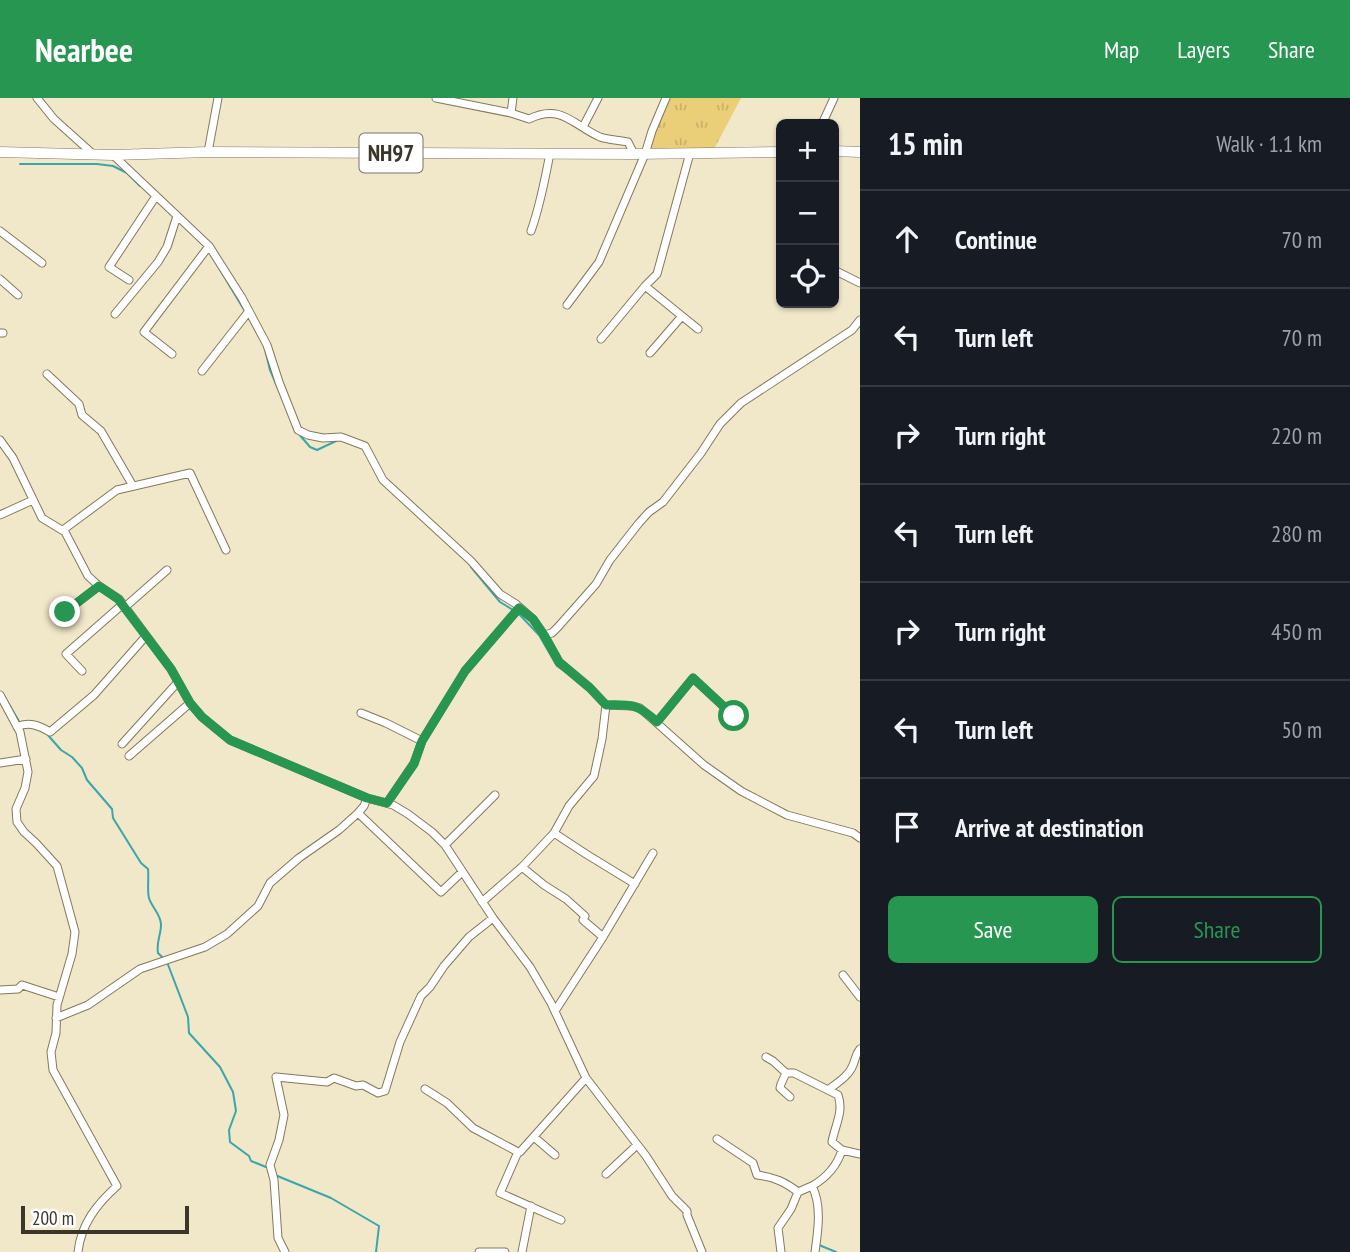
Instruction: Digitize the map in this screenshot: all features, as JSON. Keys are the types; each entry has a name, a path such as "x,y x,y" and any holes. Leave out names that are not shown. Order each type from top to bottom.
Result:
{"highway":[{"path":"839,151 860,152"},
{"name":"NH97","path":"0,152 113,155 208,152 776,152"}],"street":[{"path":"37,98 54,119 93,154"},
{"path":"208,152 218,98"},
{"path":"436,98 529,119 542,113 554,113 602,138 628,142 634,154"},
{"path":"511,113 513,98"},
{"path":"583,127 598,98"},
{"path":"568,305 598,262 666,98"},
{"path":"824,119 834,98"},
{"path":"531,231 550,153"},
{"path":"601,339 657,274 690,153"},
{"path":"113,155 209,246 267,345 298,430 323,438 341,437 365,446 383,481 471,561 500,594 533,619 559,662 606,705 640,708 704,765 741,791 787,816 853,833 860,838"},
{"path":"129,280 109,267 156,195"},
{"path":"115,314 158,262 167,247 177,216"},
{"path":"0,231 42,263"},
{"path":"172,354 144,332 209,246"},
{"path":"839,272 860,283"},
{"path":"0,279 18,295"},
{"path":"645,286 698,328"},
{"path":"202,371 249,311"},
{"path":"650,353 682,316"},
{"path":"544,635 552,633 596,584 610,559 649,512 663,502 720,424 741,403 852,330 860,320"},
{"path":"47,374 79,404 82,415 101,431 133,486"},
{"path":"0,440 13,458 42,518 65,532 88,576 124,606 171,669 190,703 202,717 230,740 408,814 445,845 493,918 530,967 555,1011 586,1078 672,1196 687,1211 702,1252"},
{"path":"63,530 117,490 190,473 226,550"},
{"path":"0,515 33,500"},
{"path":"82,671 66,654 167,570"},
{"path":"65,612 99,586"},
{"path":"387,803 414,764 422,741 465,671 519,608"},
{"path":"17,727 23,724 39,725 50,732 94,695 146,636"},
{"path":"657,722 693,678 734,716"},
{"path":"122,744 178,682"},
{"path":"0,695 17,727 28,772 16,809 17,822 57,866 75,932 72,954 57,1006 56,1033 51,1052 53,1070 117,1186 85,1223 78,1252"},
{"path":"129,756 190,703"},
{"path":"482,902 522,867 554,833 569,806 594,776 606,705"},
{"path":"361,713 422,741"},
{"path":"0,764 26,759"},
{"path":"445,845 495,795"},
{"path":"56,1018 88,1005 140,970 205,947 227,934 258,906 270,883 299,858 339,830 358,813 367,798"},
{"path":"358,813 441,892 462,872"},
{"path":"554,833 635,884"},
{"path":"555,1011 653,853"},
{"path":"522,867 566,899 585,916 583,920 603,937"},
{"path":"285,1252 278,1238 274,1180 270,1165 284,1115 276,1077 327,1082 334,1079 356,1086 363,1085 378,1093 385,1091 400,1042 421,996 469,937 493,918"},
{"path":"843,975 860,997"},
{"path":"0,990 18,989 22,985 59,997"},
{"path":"828,1090 847,1074 860,1049"},
{"path":"766,1057 786,1073 794,1073 838,1095 841,1112 832,1142 842,1150 858,1152"},
{"path":"786,1073 780,1088 790,1097"},
{"path":"561,1220 500,1193 518,1152 586,1078"},
{"path":"425,1089 447,1103 473,1128 518,1152"},
{"path":"534,1137 555,1155"},
{"path":"717,1139 753,1163 757,1175 786,1182 799,1192"},
{"path":"606,1174 637,1145"},
{"path":"781,1252 778,1228 799,1192 825,1178 841,1156 842,1150"},
{"path":"812,1186 816,1193 818,1216 814,1252"},
{"path":"522,1252 531,1206"},
{"path":"479,1252 505,1252"}],"green space":[{"path":"668,98 741,98 713,151 647,153"}],"waterway":[{"path":"20,164 113,166 127,173 140,186"},
{"path":"213,258 246,313"},
{"path":"264,345 270,370 280,393"},
{"path":"298,433 310,447 317,450 336,441"},
{"path":"471,567 500,602 513,610"},
{"path":"518,613 539,635 557,666 567,673"},
{"path":"7,701 20,723"},
{"path":"47,734 82,768 87,780 112,809 113,818 141,863 148,869 149,898 161,921 158,953 163,958"},
{"path":"167,962 188,1017 189,1033 220,1067 233,1092 236,1111 229,1130 230,1142 249,1156 251,1161 266,1167"},
{"path":"275,1175 331,1198 379,1226 376,1252"},
{"path":"819,1245 836,1252"}],"route":[{"path":"65,612 99,586 125,607 171,669 190,703 215,729 230,740 367,798 387,803 414,764 422,741 465,671 519,608 533,619 559,662 606,705 640,708 657,722 693,678 734,716"}]}
